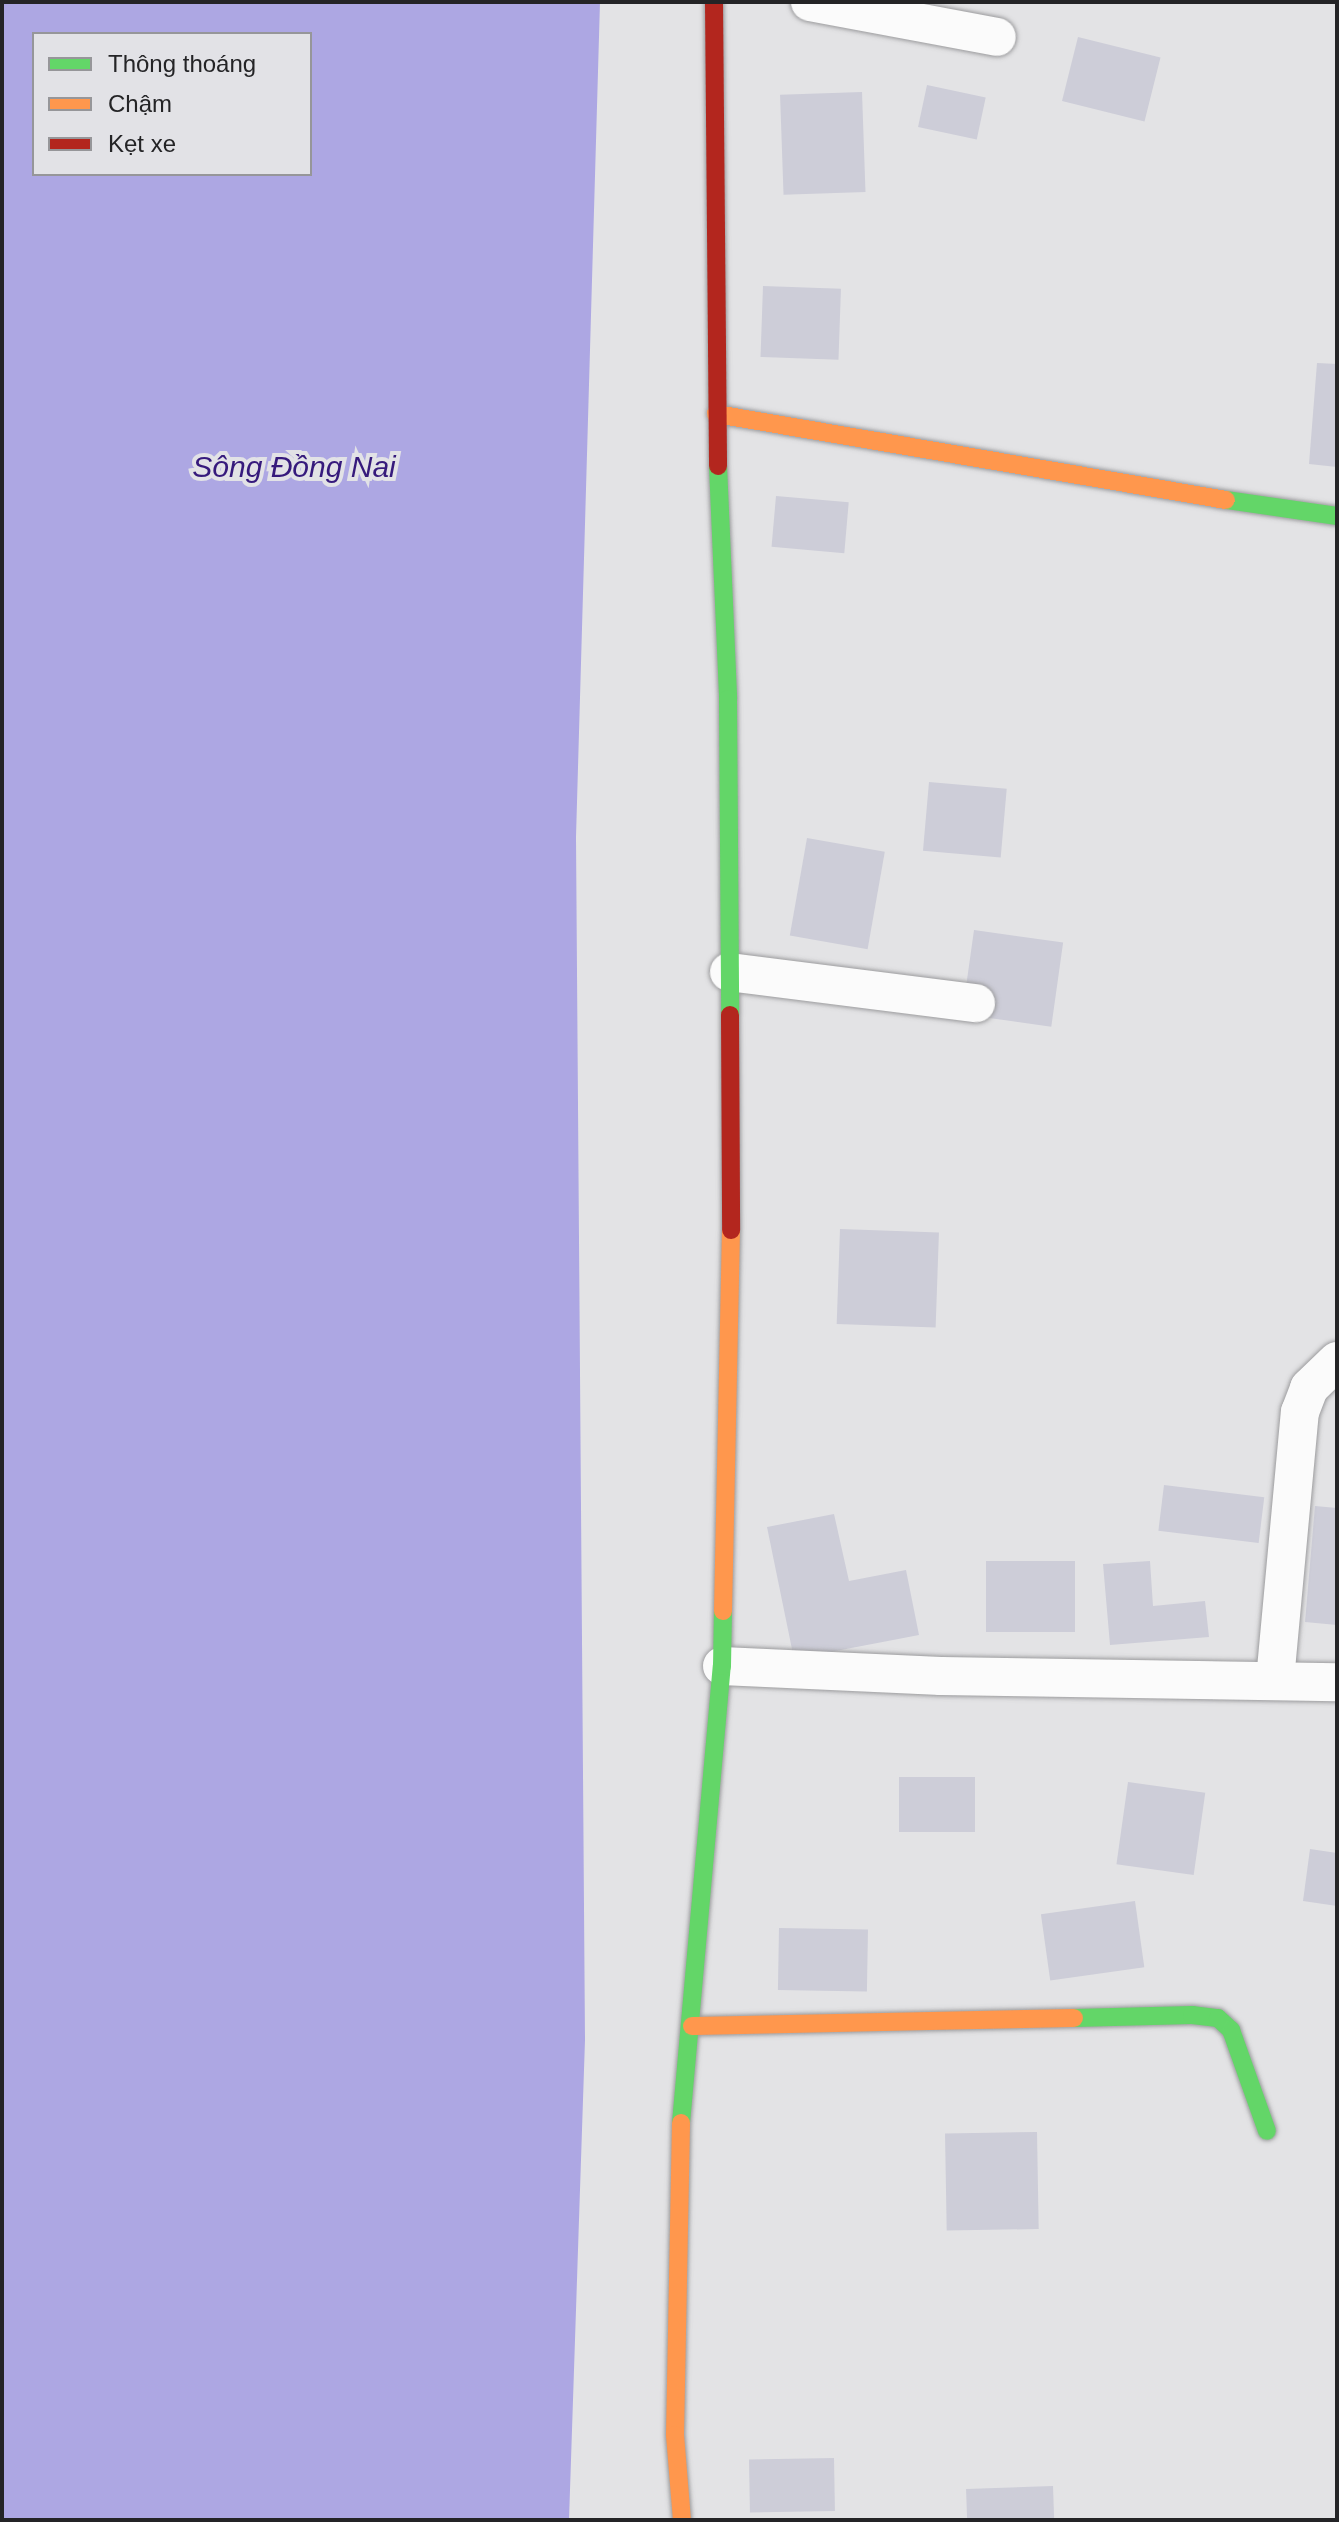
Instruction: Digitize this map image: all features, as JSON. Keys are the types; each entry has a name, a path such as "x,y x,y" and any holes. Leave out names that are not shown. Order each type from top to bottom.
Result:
{"street":[{"path":"682,2520 675,2435 679,2148 722,1666 731,1303 728,699 716,414 714,2"},
{"path":"810,2 997,37"},
{"path":"716,414 1259,506 1337,516"},
{"path":"729,972 976,1003"},
{"path":"1275,1680 1300,1412 1309,1388 1337,1361"},
{"path":"722,1666 941,1676 1337,1682"},
{"path":"692,2026 1192,2015 1218,2018 1231,2030 1267,2131"}],"water":[{"name":"Sông Đồng Nai","path":"2,2 600,2 576,837 585,2040 569,2520 2,2520"}],"building":[{"path":"1078,37 1160,58 1145,122 1062,101"},
{"path":"927,85 986,97 977,140 918,127"},
{"path":"862,92 865,192 784,195 780,95"},
{"path":"763,286 841,289 838,360 761,357"},
{"path":"1317,363 1337,364 1337,467 1309,464"},
{"path":"776,496 849,502 844,553 772,547"},
{"path":"929,782 1007,789 1001,858 923,851"},
{"path":"807,838 885,852 868,949 790,935"},
{"path":"974,930 1063,943 1051,1027 962,1014"},
{"path":"840,1229 939,1232 936,1327 837,1324"},
{"path":"1164,1485 1264,1497 1259,1543 1158,1531"},
{"path":"1315,1506 1337,1508 1337,1625 1305,1622"},
{"path":"834,1514 849,1581 906,1570 919,1635 794,1659 767,1527"},
{"path":"986,1561 1075,1561 1075,1632 986,1632"},
{"path":"1150,1561 1153,1606 1205,1601 1209,1637 1110,1645 1103,1564"},
{"path":"899,1777 975,1777 975,1832 899,1832"},
{"path":"1128,1782 1205,1793 1194,1875 1116,1864"},
{"path":"1310,1849 1337,1853 1337,1906 1303,1901"},
{"path":"1135,1901 1144,1967 1050,1981 1041,1914"},
{"path":"779,1928 868,1930 867,1992 778,1990"},
{"path":"1037,2132 1039,2229 947,2231 945,2134"},
{"path":"834,2458 835,2511 750,2512 749,2459"},
{"path":"1053,2486 1054,2520 967,2520 966,2489"}],"traffic: fast":[{"path":"718,466 728,699 730,1015"},
{"path":"1226,500 1337,516"},
{"path":"681,2123 722,1666 723,1611"},
{"path":"1074,2018 1192,2015 1218,2018 1231,2030 1267,2131"}],"traffic: slow":[{"path":"716,414 1226,500"},
{"path":"723,1611 731,1230"},
{"path":"692,2026 1074,2018"},
{"path":"681,2123 675,2435 682,2520"}],"traffic: jam":[{"path":"714,2 718,466"},
{"path":"730,1015 731,1230"}]}
